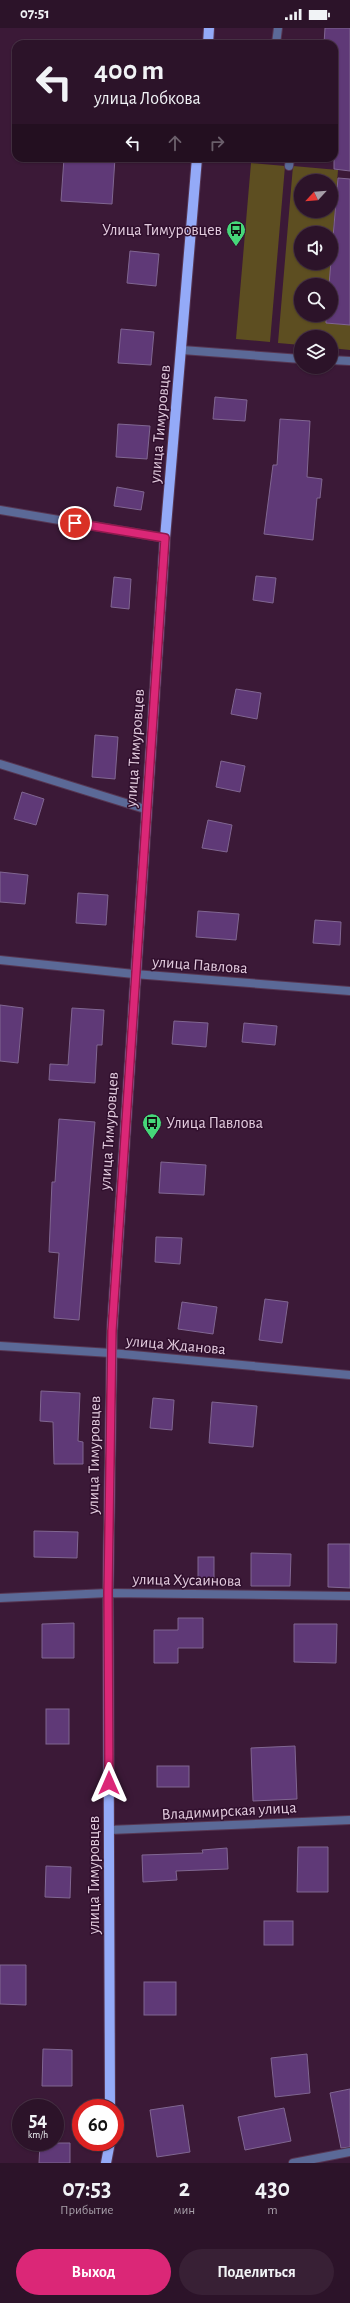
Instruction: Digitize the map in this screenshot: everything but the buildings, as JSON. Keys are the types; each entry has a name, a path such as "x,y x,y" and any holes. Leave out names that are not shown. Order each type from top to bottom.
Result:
{"main road":[{"path":"208,40 209,28"},
{"name":"улица Тимуровцев","path":"110,2099 108,1593 111,1353 145,808 165,538 197,162"},
{"path":"106,2163 108,2151"}],"street":[{"path":"276,40 278,28"},
{"path":"182,350 294,358"},
{"path":"338,360 350,361"},
{"path":"0,510 165,538"},
{"path":"0,764 145,808"},
{"name":"улица Павлова","path":"0,960 134,974 350,991"},
{"name":"улица Жданова","path":"0,1346 111,1353 350,1375"},
{"name":"улица Хусаинова","path":"0,1598 108,1593 350,1596"},
{"name":"Владимирская улица","path":"109,1830 350,1820"},
{"path":"294,2163 350,2152"}],"shaded area":[{"path":"251,163 285,166 270,342 236,339"},
{"path":"293,166 338,170 338,174 294,174 294,218 334,218 334,226 294,226 294,270 330,270 330,278 294,278 294,322 326,322 350,325 350,350 338,349 338,330 294,330 294,344 278,343"}],"place":[{"name":"Улица Тимуровцев","path":"236,247"},
{"name":"Улица Павлова","path":"152,1140"}],"route":[{"path":"75,523 165,538 146,794 112,1331 108,1593 109,1783"}]}
